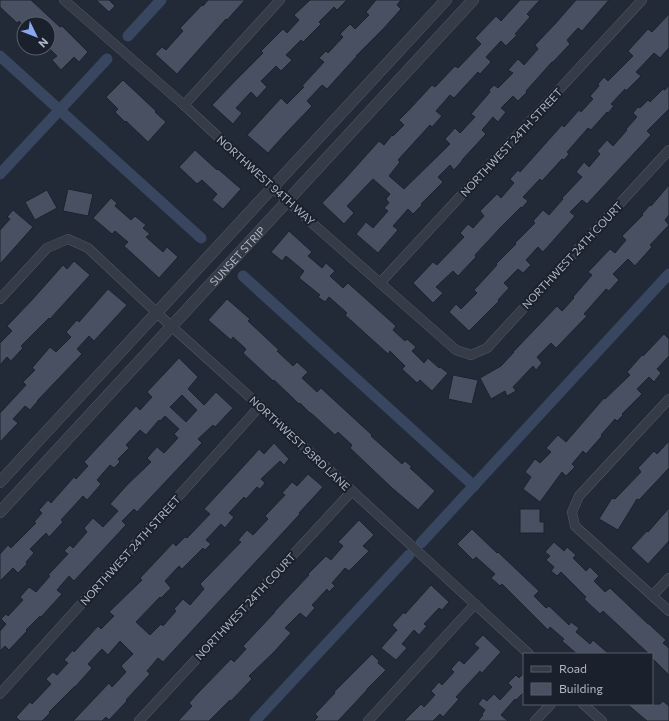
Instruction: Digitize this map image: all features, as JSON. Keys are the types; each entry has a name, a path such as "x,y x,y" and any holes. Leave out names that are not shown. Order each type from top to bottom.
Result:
{"street":[{"name":"NORTHWEST 94TH WAY","path":"64,0 184,106 287,201 456,350 471,355"},
{"path":"184,106 280,0"},
{"name":"SUNSET STRIP","path":"0,482 446,0"},
{"name":"SUNSET STRIP","path":"0,512 473,0"},
{"name":"NORTHWEST 24TH STREET","path":"380,283 642,0"},
{"name":"NORTHWEST 24TH COURT","path":"471,355 487,348 669,150"},
{"name":"NORTHWEST 93RD LANE","path":"0,299 47,248 68,239 88,248 528,653"},
{"path":"669,399 579,496 572,512 575,526 669,611"},
{"name":"NORTHWEST 24TH STREET","path":"0,694 260,406"},
{"name":"NORTHWEST 24TH COURT","path":"139,721 352,491"},
{"path":"653,596 669,578"},
{"path":"368,721 475,604"},
{"path":"535,721 550,705"},
{"path":"584,705 602,721"}],"building":[{"path":"0,0 31,0 48,16 16,16 16,22 0,7"},
{"path":"96,0 109,0 115,6 109,12"},
{"path":"208,0 245,0 177,74 155,54 162,47 166,50 183,31 180,28"},
{"path":"310,0 347,0 337,10 334,7 319,22 321,24 303,42 301,40 286,55 292,60 281,71 276,66 261,81 267,87 257,98 251,92 236,108 242,113 233,124 212,105 263,53 261,51 283,29 287,33 299,20 294,15"},
{"path":"376,0 401,0 397,5 401,9 327,89 322,85 307,101 312,106 268,153 247,135 281,98 287,104 304,87 302,86 324,62 319,58 326,51 328,53 343,37 340,34 350,24 355,29 369,15 366,12"},
{"path":"520,0 540,0 527,14 530,17 515,34 517,35 506,46 501,41 486,57 491,62 480,74 478,72 454,98 450,95 436,111 442,116 432,127 430,125 398,160 400,162 389,176 404,189 450,144 445,139 455,128 460,133 475,117 471,114 490,92 489,90 494,85 498,88 513,73 508,70 518,59 524,65 538,49 535,45 576,0 609,0 582,31 578,28 567,40 570,44 518,101 513,96 501,108 506,112 498,122 493,117 482,130 486,134 454,170 450,165 438,177 443,182 421,204 422,205 413,214 408,209 393,226 398,230 378,253 356,234 366,222 373,228 388,211 384,208 389,203 386,199 390,194 373,179 347,206 354,213 344,224 322,203 379,141 384,145 392,135 393,136 404,125 399,120 432,85 435,87 455,66 458,68 481,44 475,38 496,16 501,21"},
{"path":"669,14 669,48 660,58 654,53 636,72 641,76 626,91 625,89 611,104 614,106 591,130 588,128 567,152 569,154 564,160 562,159 542,181 540,179 523,197 528,201 501,227 458,276 453,271 436,287 443,293 433,303 413,283 433,262 437,265 464,237 460,233 468,224 473,228 484,216 480,211 497,194 501,198 514,183 510,179 518,170 520,172 562,125 564,127 579,110 581,112 593,99 590,96 599,86 598,84 604,77 608,81 633,56 628,51 648,29 652,32"},
{"path":"56,23 60,27 62,26 88,52 79,62 74,57 61,70 52,60 57,56"},
{"path":"123,80 166,122 148,142 115,112 118,109 106,97"},
{"path":"669,85 669,109 647,131 651,135 587,204 582,200 570,212 575,216 543,252 538,247 526,260 531,265 523,273 518,269 504,283 509,288 498,300 499,301 469,331 449,312 456,304 461,309 477,293 474,290 497,265 496,264 516,244 515,243 535,223 533,221 543,210 549,215 563,199 562,198 582,177 576,172 584,162 589,167 600,154 597,151 607,140 613,146 637,117 633,113 638,107 640,108 648,100 650,102"},
{"path":"195,150 241,189 223,209 212,200 217,194 202,180 197,184 179,167"},
{"path":"669,185 669,215 665,220 669,225 650,245 652,247 635,266 628,259 613,274 619,280 609,291 606,289 584,314 587,316 556,348 551,343 537,357 542,363 536,370 533,366 513,387 516,391 507,396 505,391 491,399 480,378 501,366 557,306 562,311 592,275 588,272 610,249 615,253 626,240 622,236 643,215 642,214"},
{"path":"68,189 93,194 88,216 63,211"},
{"path":"47,190 57,208 35,220 25,202"},
{"path":"111,198 117,203 115,206 131,220 135,216 146,225 143,228 150,234 146,237 163,252 167,247 178,257 159,278 124,246 128,242 115,231 112,234 93,218"},
{"path":"13,210 33,227 0,264 0,230 10,219 7,217"},
{"path":"289,231 312,252 308,256 322,268 326,263 335,271 330,276 343,288 348,283 396,326 393,330 405,341 407,339 416,347 412,351 424,363 428,358 439,368 440,367 448,373 432,391 420,380 417,383 402,369 405,366 390,351 388,354 345,315 347,313 329,297 325,302 318,297 320,295 299,278 304,271 286,256 282,261 271,252"},
{"path":"74,261 90,275 50,319 49,318 21,346 23,348 11,361 7,357 0,365 0,343 12,331 7,326 63,265 67,269"},
{"path":"108,289 127,305 94,341 89,336 77,349 82,354 30,410 25,406 13,419 18,423 0,442 0,413 26,385 23,382 35,370 32,368 50,347 56,352 71,337 66,332 77,320 79,322"},
{"path":"227,299 250,319 248,321 279,350 277,351 293,366 297,362 308,372 302,378 317,392 321,388 402,464 405,461 412,467 410,468 435,491 418,510 392,488 350,448 352,445 338,432 335,435 243,353 246,349 233,337 231,340 208,320"},
{"path":"664,334 669,339 669,356 657,369 661,373 654,382 649,377 637,389 642,394 617,421 615,419 586,454 583,451 572,464 575,467 566,476 562,472 540,502 523,489 531,477 525,472 535,459 540,463 551,452 546,448 558,435 566,442 604,398 605,399 630,375 627,372"},
{"path":"179,358 198,377 188,389 204,405 216,392 233,408 215,427 213,425 198,439 202,443 137,512 134,509 122,521 126,525 74,581 69,576 57,590 62,594 41,617 40,616 26,630 27,631 9,650 5,646 0,651 0,631 6,624 1,619 6,614 8,616 23,600 20,597 29,587 36,592 50,576 48,575 68,554 64,551 70,545 73,548 87,532 84,528 93,518 103,527 118,511 110,504 151,462 147,458 157,447 164,453 178,438 174,434 179,429 165,416 160,421 159,420 146,435 140,430 126,445 129,448 118,459 120,462 114,468 110,465 97,480 101,484 87,500 83,496 61,520 63,522 49,537 46,533 30,549 34,553 26,562 27,564 18,573 13,568 0,581 0,554 8,545 11,548 36,523 34,522 42,513 39,510 48,500 51,503 74,477 76,479 88,466 84,462 136,406 140,410 152,397 147,392","holes":["182,395 197,410 186,422 170,407"]},
{"path":"453,375 478,380 472,404 448,399"},
{"path":"669,441 669,468 639,500 637,499 618,530 599,519 612,498 615,499 641,472 638,468 654,451 657,454"},
{"path":"274,443 289,459 284,465 280,461 261,479 265,483 260,489 257,487 246,499 244,497 229,513 234,517 225,528 221,524 206,540 211,544 205,550 203,548 182,569 179,566 165,581 171,588 161,598 160,597 136,622 150,635 161,624 163,626 176,611 174,609 183,599 190,605 204,589 200,584 241,542 238,540 247,530 253,535 268,519 265,516 285,495 282,493 292,482 297,486 308,474 323,487 299,513 300,514 163,662 158,658 147,671 150,674 109,720 106,717 102,721 73,721 109,683 112,687 126,672 121,666 133,654 120,641 108,655 102,649 88,664 92,668 42,721 20,721 16,717 30,702 32,704 51,684 46,679 53,672 57,675 68,663 64,660 73,650 74,652 98,626 101,629 114,616 109,612 142,580 140,578 173,543 176,546 185,537 187,538 210,514 204,509 259,449 264,454"},
{"path":"669,508 669,541 648,564 631,548 647,531 648,532"},
{"path":"520,509 540,509 540,522 544,522 544,533 520,533"},
{"path":"359,520 374,535 363,546 369,551 349,571 345,568 332,583 335,586 329,592 327,589 312,605 315,608 306,618 300,613 285,628 291,633 249,676 252,679 209,721 178,721 192,706 189,703 231,659 234,662 246,649 243,646 309,575 308,574 326,556 331,560 343,546 338,542"},
{"path":"472,529 539,591 534,596 546,608 549,606 569,625 571,622 579,628 576,632 590,644 593,640 608,653 576,653 562,641 564,639 550,627 548,630 502,584 500,586 491,578 495,574 476,557 473,560 457,544"},
{"path":"554,542 564,551 567,547 576,555 573,558 586,571 590,567 599,576 594,581 605,592 610,588 666,640 663,643 669,648 669,675 653,659 653,653 648,653 603,611 600,614 584,599 586,597 561,572 557,576 551,571 554,567 546,560 550,556 545,552"},
{"path":"431,585 449,602 442,610 439,608 424,624 427,626 419,635 414,630 402,644 407,648 396,660 381,648 397,630 392,625 404,612 405,614"},
{"path":"483,635 501,652 482,673 480,671 456,697 459,699 443,717 440,714 433,721 404,721 421,704 424,707 435,695 431,691 439,682 442,685 454,672 451,669 459,660 464,664 479,648 474,644"},
{"path":"372,654 379,661 378,663 386,670 338,721 314,721 318,717 315,714 335,693 334,692"},
{"path":"523,674 523,693 516,700 515,699 501,715 508,721 478,721 485,710 478,704 483,698 487,701 494,694 500,700 512,687 508,683 516,675 519,678"},
{"path":"663,701 669,706 669,721 647,721 628,705 653,705 660,704"}],"waterway":[{"path":"128,36 161,0"},
{"path":"0,56 201,238"},
{"path":"0,174 107,59"},
{"path":"421,543 669,274"},
{"path":"243,276 474,486"},
{"path":"255,721 409,555"}]}
